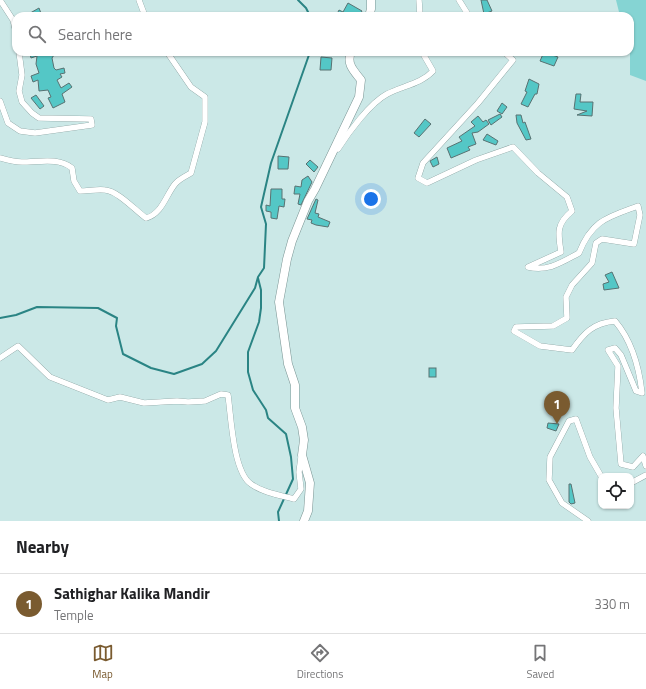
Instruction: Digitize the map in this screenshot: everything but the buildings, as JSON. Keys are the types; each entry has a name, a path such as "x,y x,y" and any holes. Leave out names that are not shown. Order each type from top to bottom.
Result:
{"street":[{"path":"0,0 12,18"},
{"path":"139,0 144,12"},
{"path":"370,12 371,0"},
{"path":"419,0 420,12"},
{"path":"459,0 466,12"},
{"path":"0,101 8,123 20,131 35,133 92,126 91,119 39,118 27,108 22,102 19,91 22,75 20,56"},
{"path":"0,158 20,162 53,161 65,163 72,168 74,182 80,191 105,190 118,193 126,202 146,218 151,217 164,203 176,183 191,173 205,122 205,97 191,87 170,56"},
{"path":"0,358 18,346 50,377 108,400 120,397 144,404 177,401 205,401 221,394 228,395 236,458 249,483 268,493 278,494 294,499 301,489 299,472 304,440 302,427 295,408 295,386 288,364 279,302 287,258 292,241 308,201 359,97 360,80 350,66 349,56"},
{"path":"323,170 353,126 386,94 427,77 433,71 424,56"},
{"path":"508,56 513,60 478,103 422,163 418,178 427,183 476,160 513,147 520,152 538,173 567,197 572,211 562,218 560,226 559,234 562,252 528,266 538,269 554,267 579,253 585,237 599,222 614,214 638,206 640,215 634,244 602,239 596,243 592,263 572,285 566,297 567,318 553,326 516,326 514,331 540,346 572,350 582,336 601,322 615,321 632,346 640,377 642,392 636,391 621,355 615,348 608,350 618,366 616,408 621,464 633,467 643,456 646,466"},
{"path":"588,521 562,503 549,480 550,457 569,421 576,419 590,457 599,473"},
{"path":"302,455 310,483 308,512 304,521"},
{"path":"634,481 646,475"}],"shaded area":[{"path":"616,0 646,0 646,81 630,75 630,56 634,56 634,12 619,12"}],"waterway":[{"path":"298,0 308,12"},
{"path":"0,318 16,315 37,307 98,308 117,318 116,326 123,354 151,368 174,374 202,364 216,351 255,288 258,277 264,268 266,224 261,207 271,163 309,56"},
{"path":"258,278 261,290 261,308 259,322 248,352 248,372 253,390 266,410 268,418 286,434 291,457 293,479 278,512 279,521"}],"place":[{"name":"Sathighar Kalika Mandir","path":"557,424"}]}
